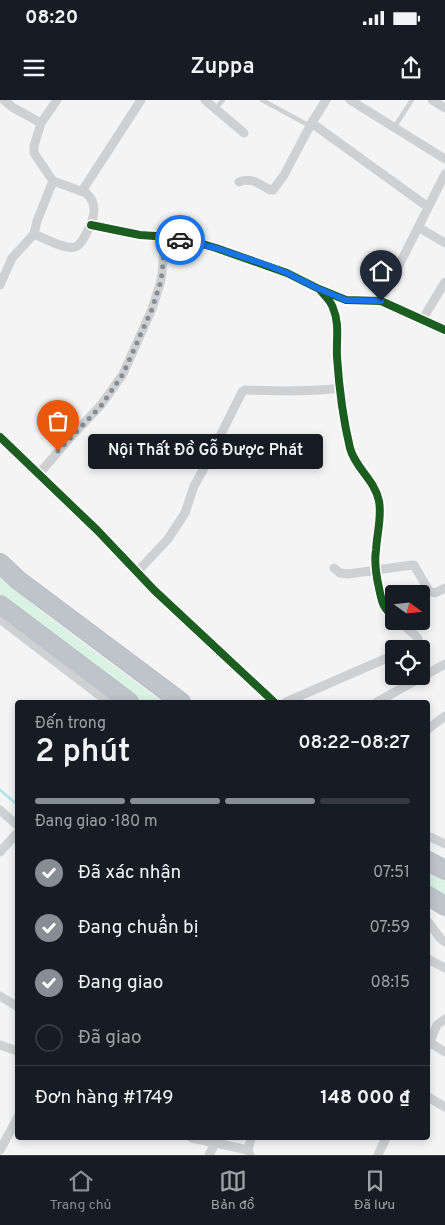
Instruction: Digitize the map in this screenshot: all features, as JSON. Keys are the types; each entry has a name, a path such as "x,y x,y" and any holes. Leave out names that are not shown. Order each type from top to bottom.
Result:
{"highway":[{"path":"0,564 18,580 178,700"},
{"path":"0,605 126,700"},
{"path":"430,862 445,870"},
{"path":"430,897 445,906"}],"street":[{"path":"4,100 12,108 41,123"},
{"path":"34,234 57,244 72,247 83,240 93,220 94,203 91,196 53,181 34,153 34,146 41,123 57,100"},
{"path":"82,191 141,100"},
{"path":"205,100 244,133"},
{"path":"239,182 254,180 273,190 284,175 326,100"},
{"path":"350,100 445,159"},
{"path":"311,125 315,125 428,207"},
{"path":"381,301 445,174"},
{"path":"0,285 12,258 34,234 37,221 53,181"},
{"path":"91,224 140,235 216,248 287,273 346,300 381,301 445,330"},
{"path":"418,226 445,243"},
{"path":"39,474 101,406 123,374 152,309 160,284 165,238"},
{"path":"422,320 445,282"},
{"path":"319,289 333,306 337,320 337,355 340,388 350,450 353,458 374,486 379,502 381,515 375,570 385,609"},
{"path":"138,572 168,539 185,513 194,486 242,392 245,390 268,392 318,391 340,388"},
{"path":"0,437 154,590 272,700"},
{"path":"334,568 343,574 412,565 416,568 429,591 435,593 445,588"},
{"path":"0,619 105,700"},
{"path":"409,630 418,640"},
{"path":"291,700 385,659"},
{"path":"381,700 445,665"},
{"path":"430,727 445,716"},
{"path":"0,810 15,823"},
{"path":"0,852 15,835"},
{"path":"430,837 445,844"},
{"path":"430,925 445,942"},
{"path":"430,960 445,968"},
{"path":"0,996 15,1005"},
{"path":"430,1040 437,1025 445,1019"},
{"path":"0,1045 15,1050"},
{"path":"430,1045 445,1052"},
{"path":"430,1098 445,1107"},
{"path":"0,1150 15,1122"},
{"path":"378,1155 385,1140"},
{"path":"210,1155 218,1141 249,1152"}],"lane":[{"path":"216,108 223,100"},
{"path":"262,100 311,125"},
{"path":"397,123 412,100"}],"green space":[{"path":"0,576 37,608 159,700 135,700 62,645 0,593"},
{"path":"430,872 445,881 445,897 430,888"}],"waterway":[{"path":"0,790 15,802"}],"cycle path":[{"path":"91,225 140,235 199,243 216,248 287,273 346,300 381,301 445,330"},
{"path":"320,290 331,303 335,314 339,380 350,448 356,462 377,494 379,501 380,519 375,560 376,574 385,607"},
{"path":"0,437 97,530 154,590 272,700"}],"way so far":[{"path":"58,451 101,406 123,374 152,309 160,284 165,238 180,240"}],"place":[{"name":"Nội Thất Đồ Gỗ Được Phát","path":"58,451"}],"route":[{"path":"180,240 216,248 267,265 346,300 381,301"}]}
